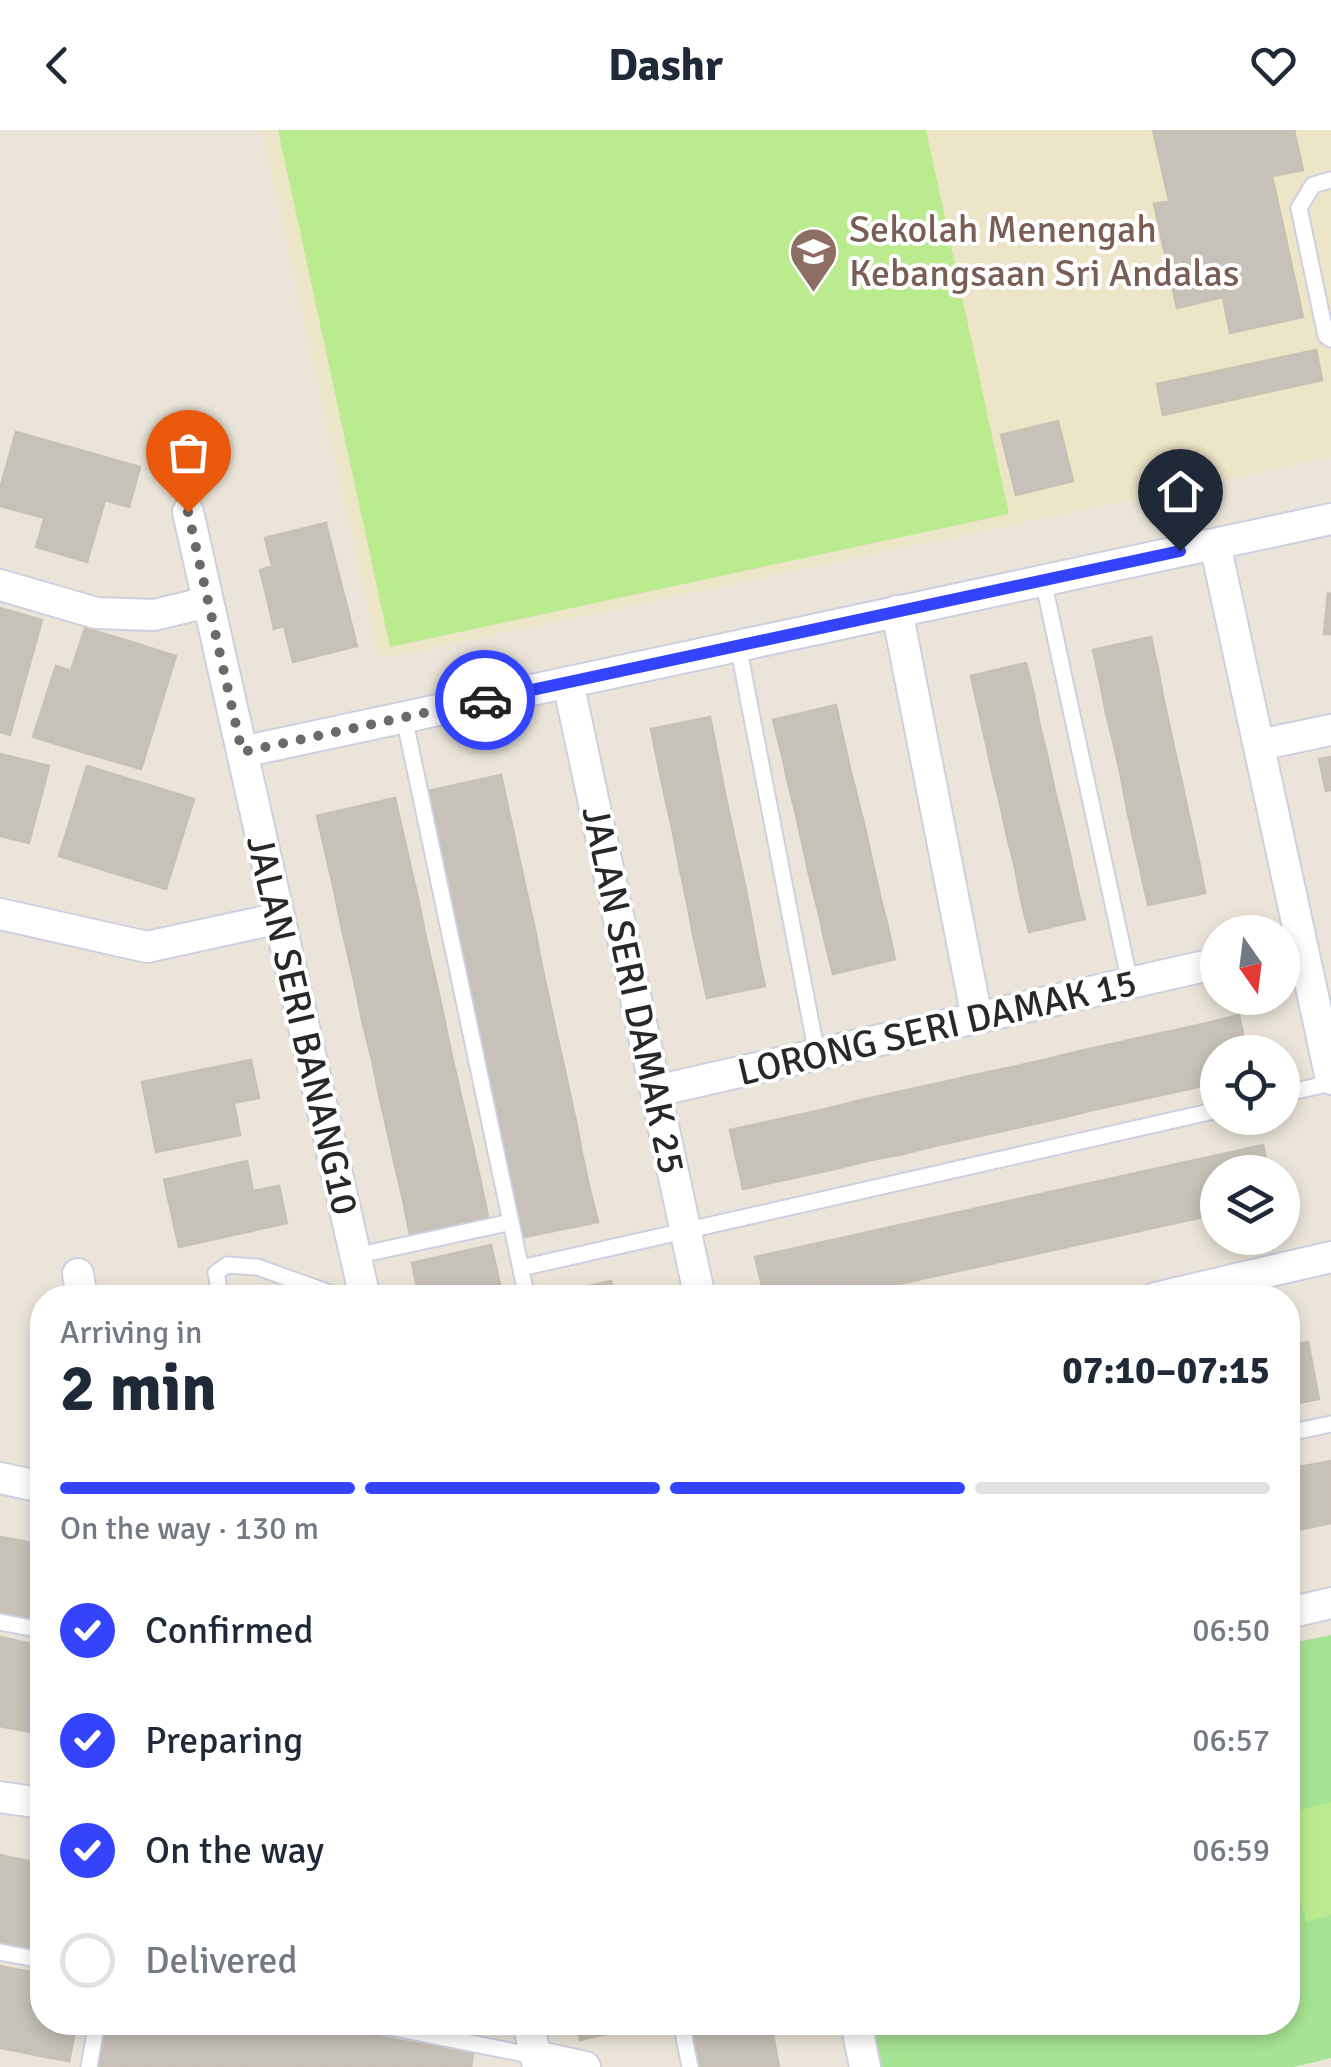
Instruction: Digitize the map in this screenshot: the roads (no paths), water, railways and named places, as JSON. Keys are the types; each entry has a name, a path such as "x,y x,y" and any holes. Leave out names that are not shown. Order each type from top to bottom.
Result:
{"street":[{"name":"JALAN SERI BANANG10","path":"188,512 361,1285"},
{"path":"239,739 404,717 1331,518"},
{"path":"1214,544 1259,745 1287,915"},
{"path":"0,585 96,613 154,614 208,602"},
{"path":"897,611 976,1018"},
{"name":"JALAN SERI DAMAK 25","path":"568,682 697,1285"},
{"path":"1259,745 1331,730"},
{"path":"0,914 147,946 280,918"},
{"name":"LORONG SERI DAMAK 15","path":"656,1091 1200,967"},
{"path":"1300,973 1331,1080"},
{"path":"1211,1285 1331,1257"},
{"path":"0,1478 30,1484"},
{"path":"1300,1610 1331,1603"},
{"path":"0,1797 30,1801"},
{"path":"531,2035 536,2061 585,2067"},
{"path":"859,2035 865,2067"}],"lane":[{"path":"1331,180 1313,185 1299,208 1326,336 1331,338"},
{"path":"1044,580 1130,983"},
{"path":"738,646 817,1054"},
{"path":"404,717 524,1285"},
{"path":"1300,1089 1331,1080"},
{"path":"521,1268 1200,1114"},
{"path":"355,1256 511,1222"},
{"path":"218,1285 216,1273 227,1264 257,1268 306,1285"},
{"path":"1300,1430 1331,1424"},
{"path":"0,1622 30,1628"},
{"path":"0,1952 30,1958"},
{"path":"89,2067 95,2035"},
{"path":"422,2035 536,2061"},
{"path":"684,2035 690,2067"}],"place":[{"name":"Sekolah Menengah Kebangsaan Sri Andalas","path":"814,294"}]}
